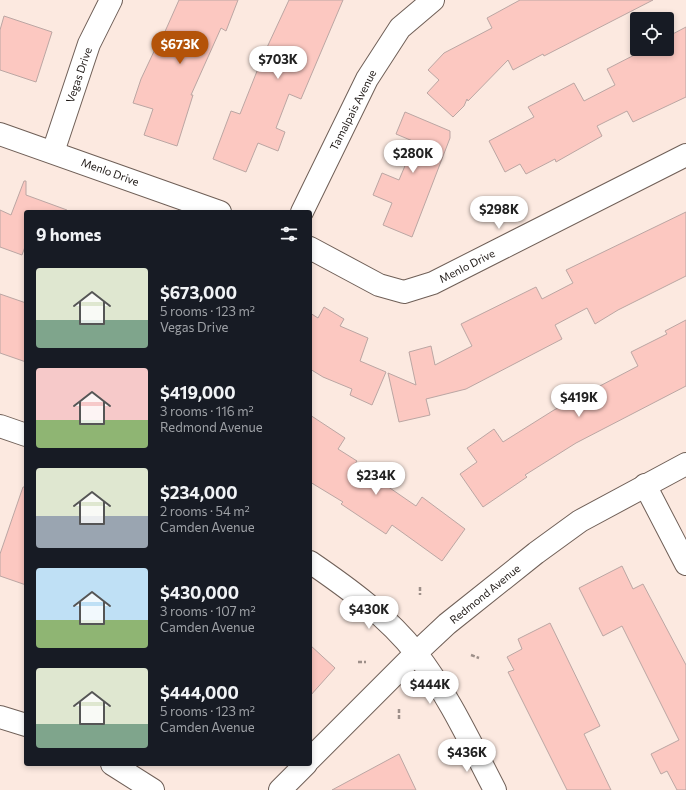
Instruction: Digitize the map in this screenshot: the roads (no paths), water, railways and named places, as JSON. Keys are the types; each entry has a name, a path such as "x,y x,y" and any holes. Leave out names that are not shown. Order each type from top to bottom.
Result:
{"street":[{"name":"Vegas Drive","path":"53,152 89,44 111,0"},
{"name":"Tamalpais Avenue","path":"303,210 367,79 400,28 433,0"},
{"name":"Menlo Drive","path":"0,134 214,210"},
{"name":"Menlo Drive","path":"312,249 378,285 404,292 433,283 686,155"},
{"path":"0,426 24,434"},
{"name":"Redmond Avenue","path":"312,758 416,652 447,624 536,553 580,521 645,484 686,464"},
{"path":"645,484 686,564"},
{"path":"312,563 343,585 391,627 416,652 451,708 494,790"},
{"path":"0,716 24,724"},
{"path":"115,766 153,790"},
{"path":"280,790 304,766"}]}
